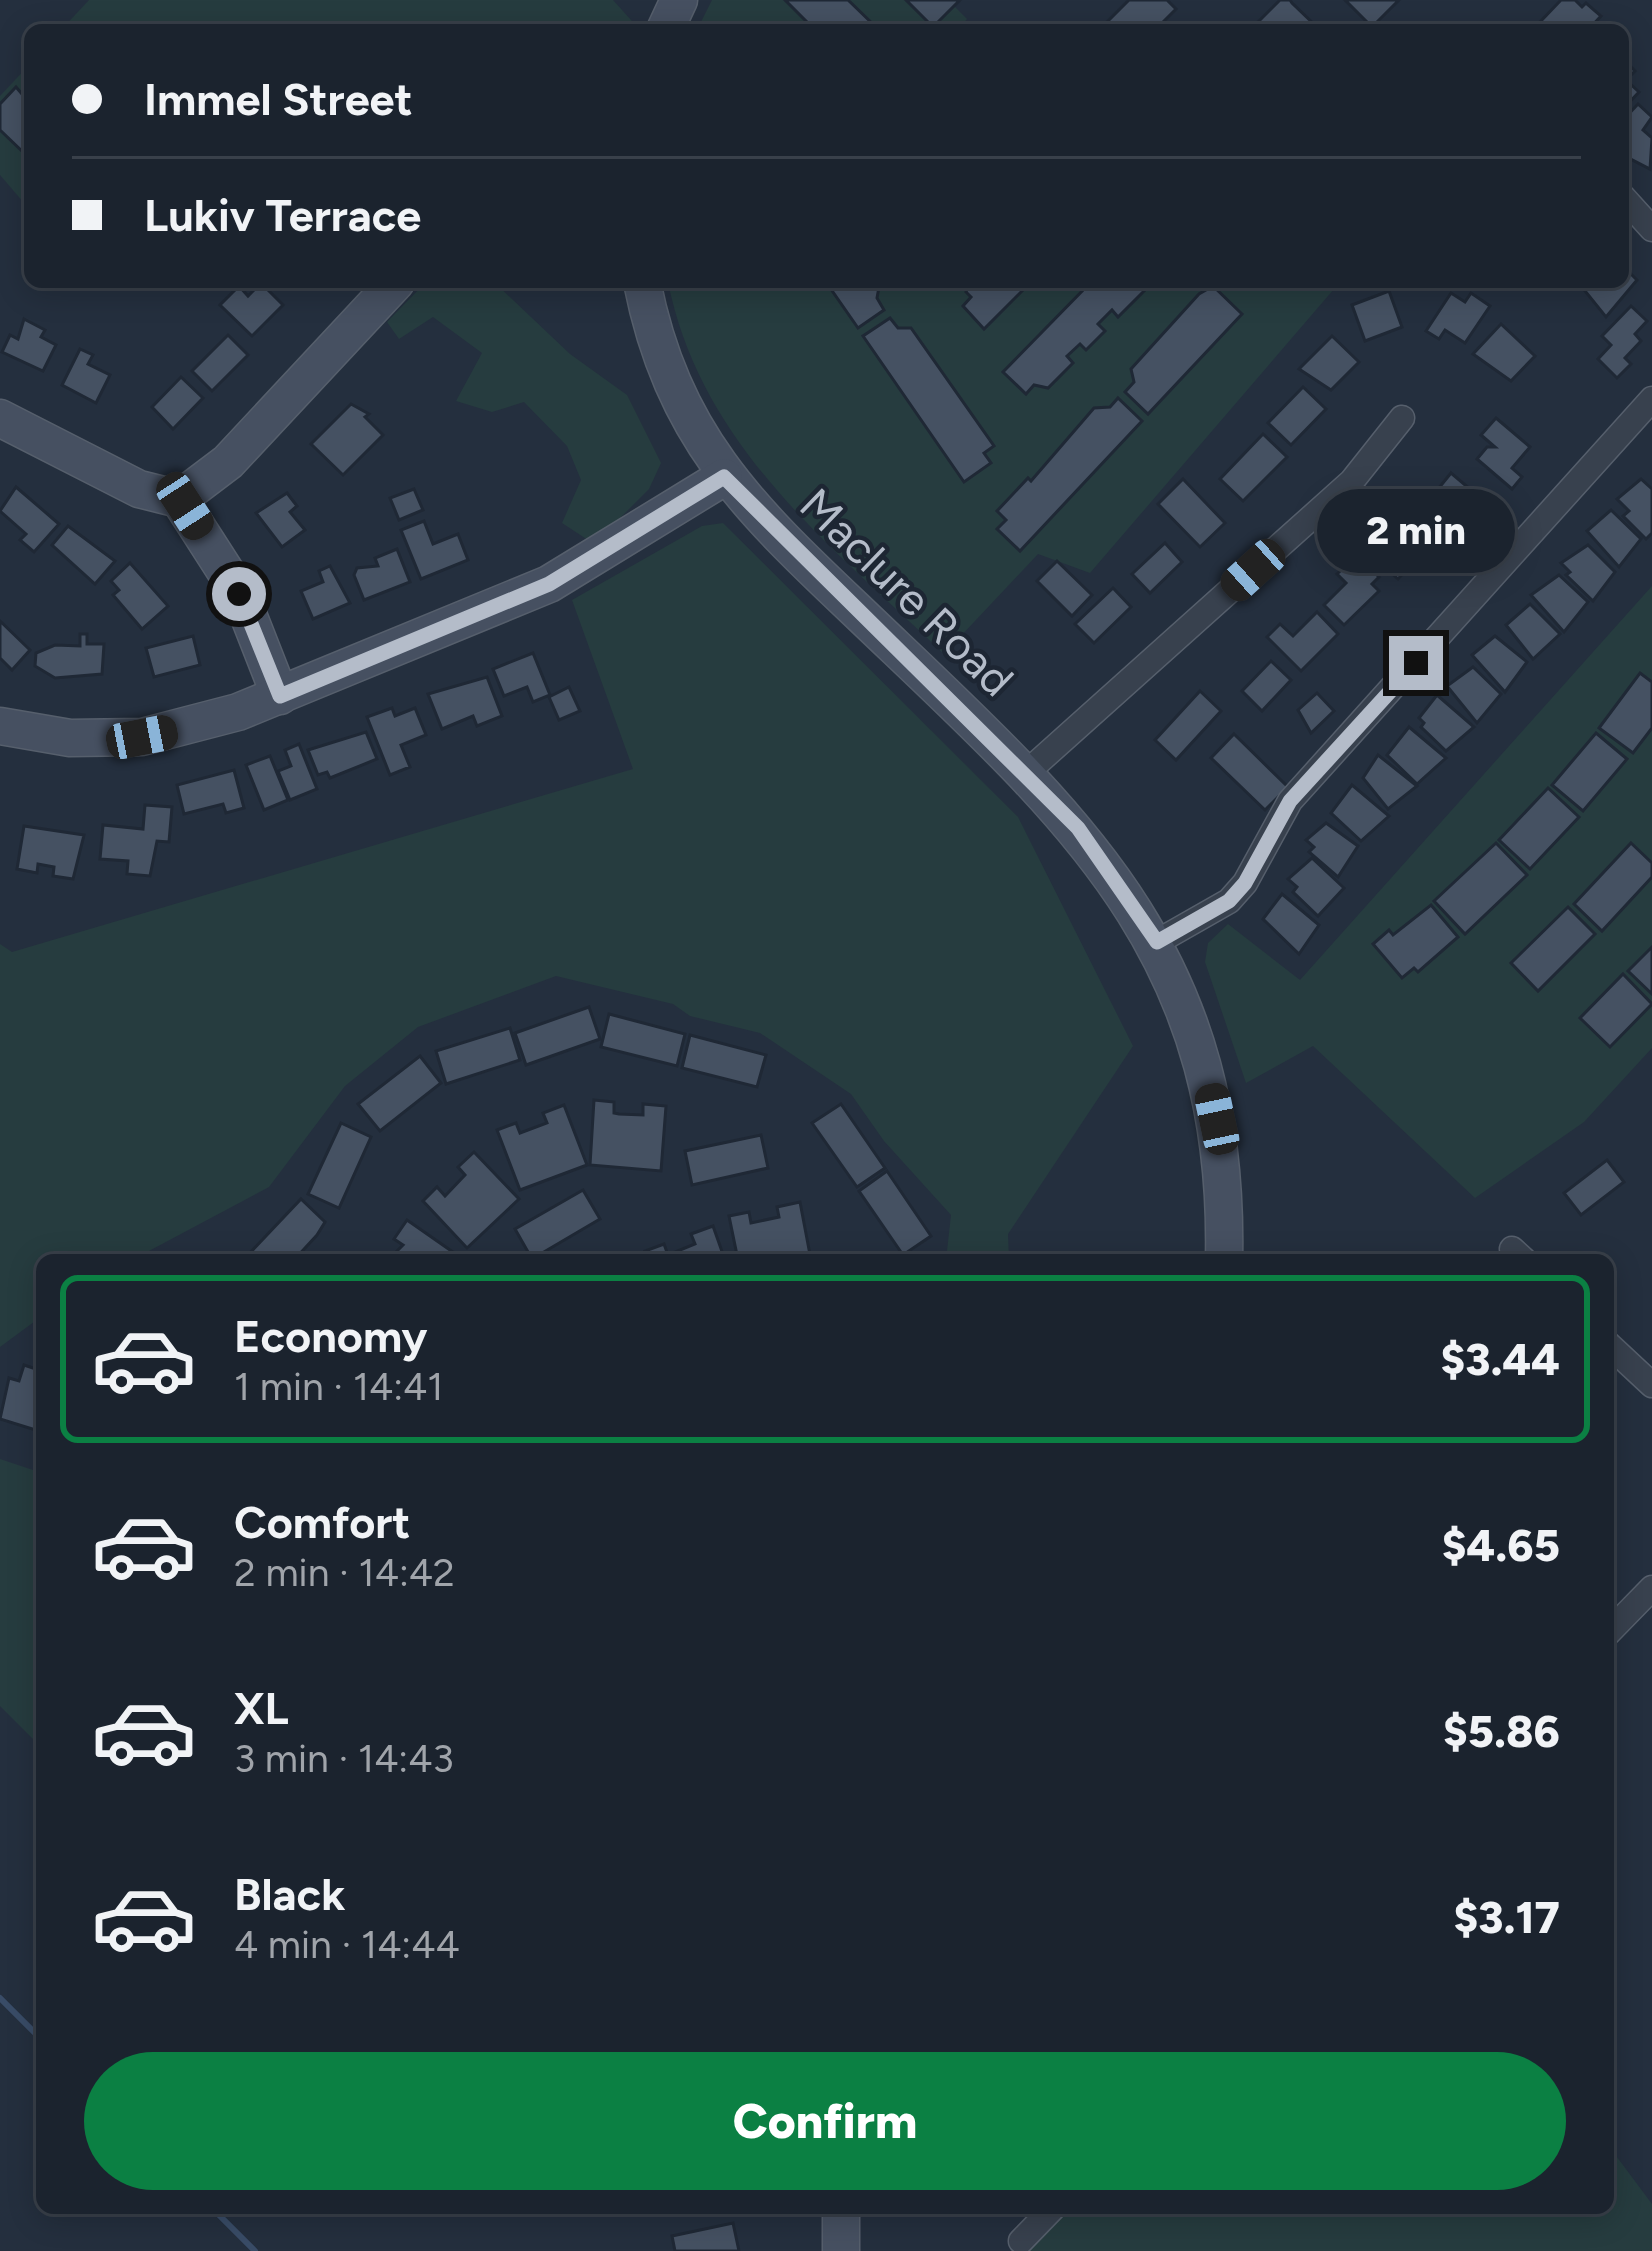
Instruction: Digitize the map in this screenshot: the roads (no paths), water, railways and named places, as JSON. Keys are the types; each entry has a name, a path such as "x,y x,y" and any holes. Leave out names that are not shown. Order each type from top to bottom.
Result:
{"street":[{"path":"1629,204 1652,229"},
{"path":"179,499 228,461 390,288"},
{"name":"Maclure Road","path":"643,288 653,337 724,477 762,520 1078,828 1157,942 1190,1024 1217,1119 1224,1254"},
{"path":"1157,942 1229,901 1245,883 1290,801 1652,399"},
{"path":"0,418 139,489 179,499 239,594 280,696"},
{"path":"1026,773 1352,481 1402,418"},
{"path":"0,726 70,738 142,737 196,726 549,584 724,477"},
{"path":"1614,1350 1652,1385"},
{"path":"1614,1627 1652,1588"},
{"path":"841,2214 841,2251"},
{"path":"1021,2241 1047,2214"}],"waterway":[{"path":"0,1998 36,2034"},
{"path":"218,2214 255,2251"}]}
